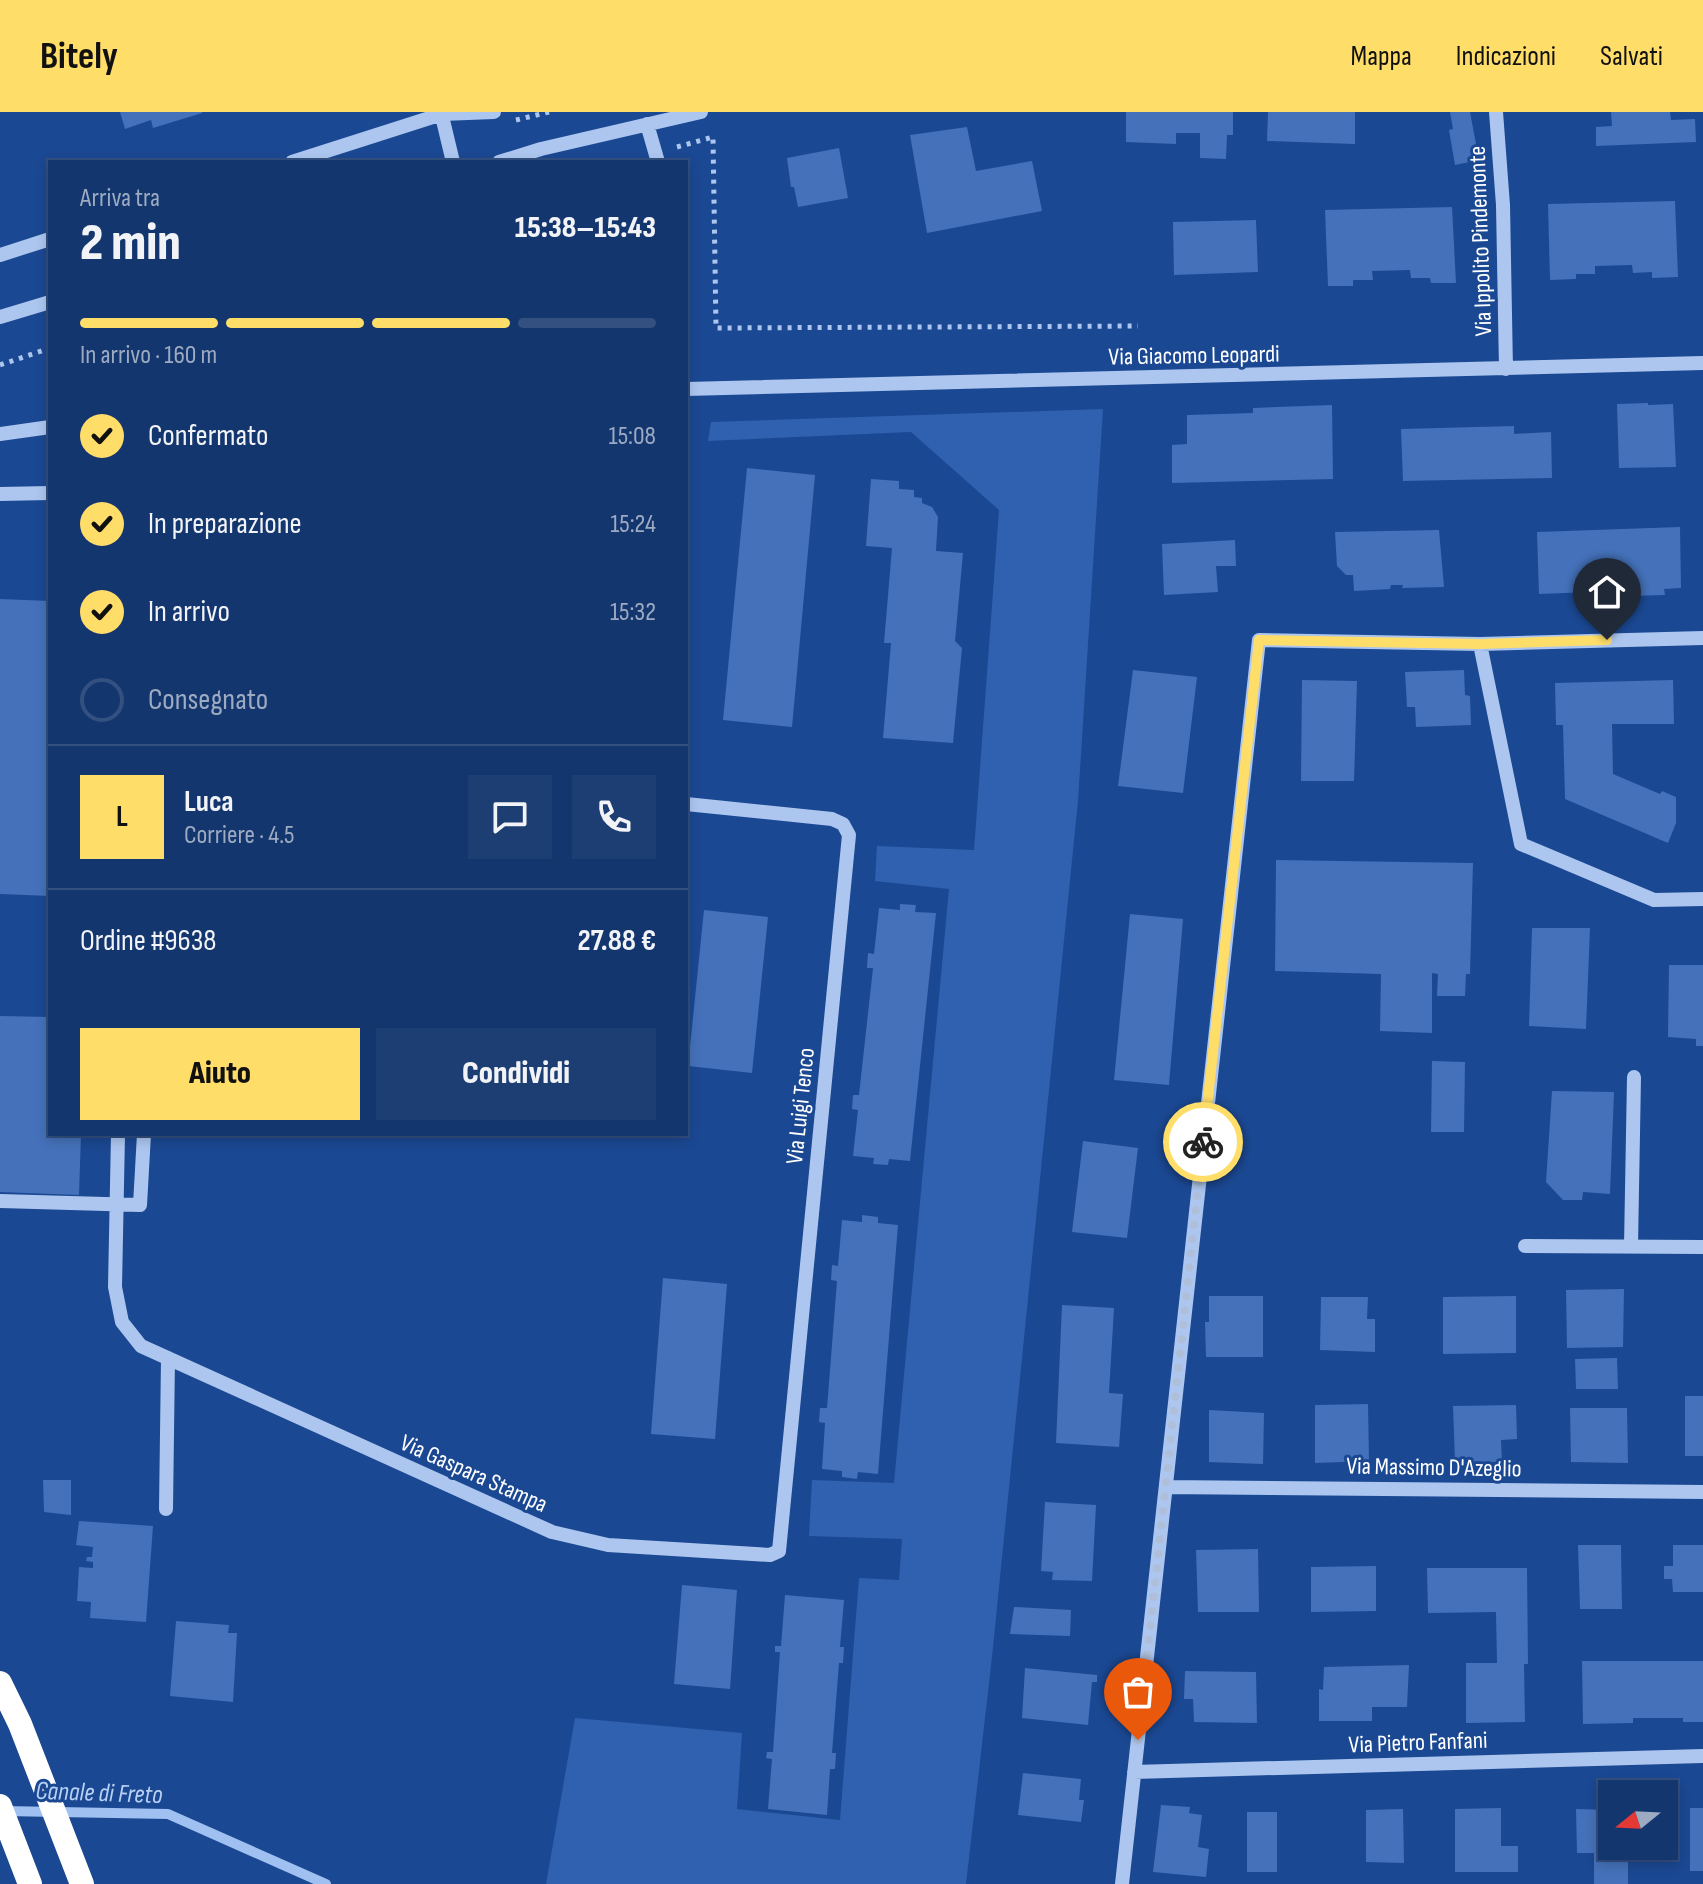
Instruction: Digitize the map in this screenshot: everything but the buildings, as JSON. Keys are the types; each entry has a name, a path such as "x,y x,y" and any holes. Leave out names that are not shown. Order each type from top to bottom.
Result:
{"highway":[{"path":"0,1683 20,1724 79,1876"},
{"path":"0,1806 30,1884"}],"street":[{"path":"298,160 442,113 494,112"},
{"path":"505,160 701,112"},
{"name":"Via Ippolito Pindemonte","path":"1496,112 1503,205 1506,369"},
{"path":"442,113 453,160"},
{"path":"647,124 656,158"},
{"path":"0,255 48,240"},
{"path":"0,317 48,303"},
{"name":"Via Giacomo Leopardi","path":"688,389 1703,363"},
{"path":"0,434 48,427"},
{"path":"0,494 48,493"},
{"path":"1122,1884 1259,640 1480,644 1703,638"},
{"path":"1480,644 1521,844 1654,900 1703,899"},
{"name":"Via Luigi Tenco","path":"688,804 832,819 843,824 849,835 779,1551"},
{"path":"1631,1246 1634,1077"},
{"name":"Via Gaspara Stampa","path":"118,1136 115,1287 122,1322 141,1346 552,1532 608,1545 770,1555 779,1551"},
{"path":"0,1201 140,1205 144,1136"},
{"path":"1525,1246 1703,1247"},
{"path":"166,1509 168,1358"},
{"name":"Via Massimo D'Azeglio","path":"1166,1487 1703,1492"},
{"name":"Via Pietro Fanfani","path":"1134,1772 1703,1756"}],"path":[{"path":"656,158 713,137 716,328 1138,326"},
{"path":"0,365 48,349"}],"shaded area":[{"path":"1103,409 1078,801 992,1657 966,1884 546,1884 575,1718 742,1733 737,1809 840,1820 859,1578 899,1580 902,1539 809,1536 812,1480 894,1483 949,889 875,881 877,846 974,850 999,510 911,432 708,441 711,422"}],"waterway":[{"name":"Canale di Freto","path":"3,1811 168,1814 326,1884"}],"way so far":[{"path":"1138,1740 1203,1142"}],"route":[{"path":"1203,1142 1259,640 1480,644 1607,640"}]}
